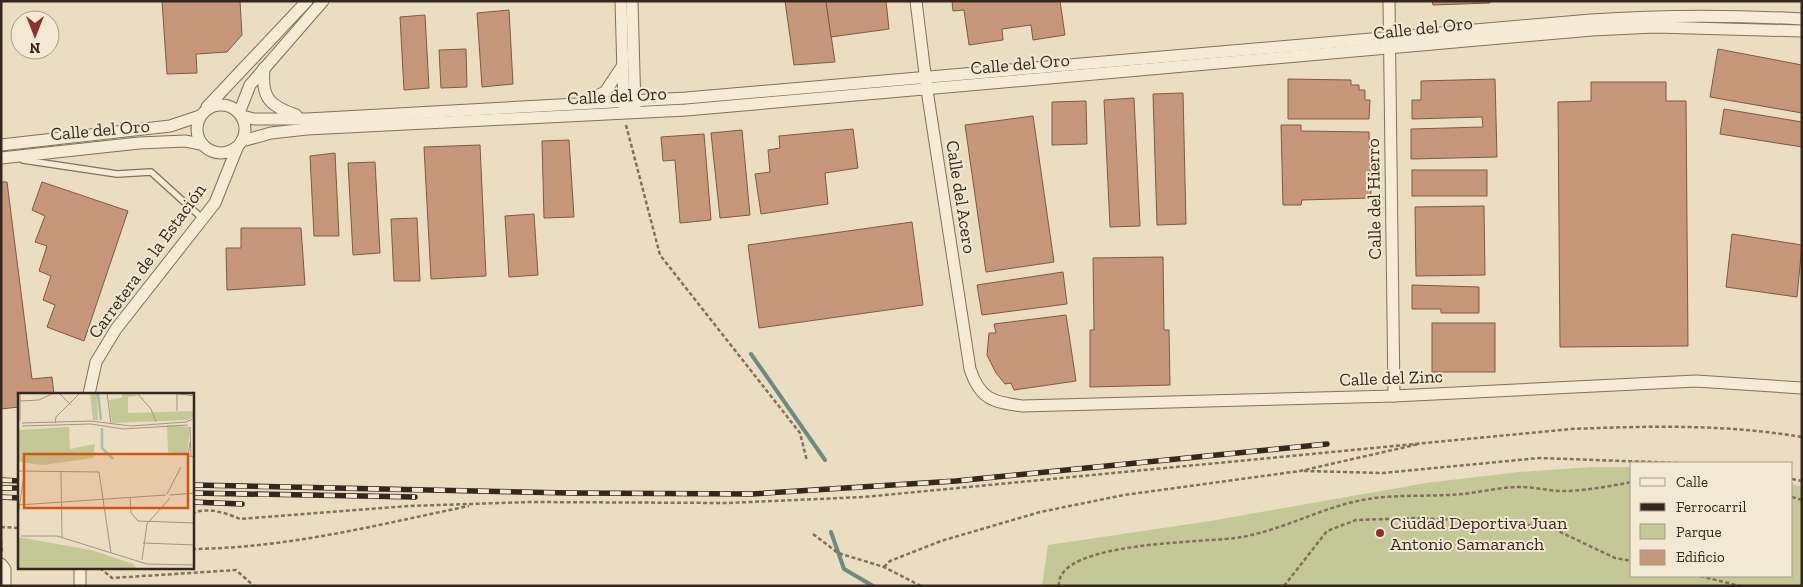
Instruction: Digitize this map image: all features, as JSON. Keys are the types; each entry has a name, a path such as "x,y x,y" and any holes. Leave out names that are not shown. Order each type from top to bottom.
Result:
{"street":[{"path":"307,1 202,114 196,130 202,144 218,153 224,153 240,144 246,129 241,114 250,85 323,1"},
{"path":"621,1 623,65 630,108"},
{"path":"630,108 632,1"},
{"name":"Calle del Acero","path":"916,1 927,90 970,368 975,384 983,395"},
{"name":"Calle del Hierro","path":"1389,1 1394,396"},
{"name":"Calle del Oro","path":"240,144 271,133 307,129 927,90 1655,16 1742,16 1802,19"},
{"name":"Calle del Oro","path":"241,114 254,119 307,119 581,104 630,108 926,76 1390,43 1655,27 1802,31"},
{"path":"581,104 605,92 623,65"},
{"path":"264,68 263,83 267,98 279,110 307,119"},
{"path":"202,114 211,106 226,105 241,114"},
{"name":"Calle del Oro","path":"1,145 170,126 202,114"},
{"name":"Calle del Oro","path":"2,158 139,143 185,141 202,144"},
{"name":"Carretera de la Estación","path":"89,393 96,362 116,328 215,203 240,144"},
{"name":"Carretera de la Estación","path":"218,153 226,177"},
{"name":"Calle del Zinc","path":"983,395 1000,403 1022,406 1394,396 1696,381 1802,388"},
{"path":"1,564 5,569 5,586"},
{"path":"80,570 80,582"}],"lane":[{"path":"2,158 117,174 151,172 203,219"}],"path":[{"path":"630,108 627,136 660,255 800,434 807,461"},
{"path":"194,513 198,511 223,512 240,519 331,511 477,504 727,503 864,497 1571,429 1676,425 1778,433 1802,437"},
{"path":"884,567 890,561 941,541 1040,512 1124,495 1300,471 1431,442"},
{"path":"1300,471 1383,473 1539,458 1652,462"},
{"path":"1059,586 1066,567 1083,557 1112,550 1241,537 1282,527 1328,508 1369,499 1462,494 1516,487 1567,491 1630,482"},
{"path":"194,549 238,548 319,538 477,504"},
{"path":"1284,586 1327,531 1356,520 1417,518 1516,523 1554,529 1615,558 1630,561"},
{"path":"1,527 18,528"},
{"path":"813,534 838,553 884,567 921,586"},
{"path":"102,570 112,578 236,570 254,586"},
{"path":"1704,577 1740,586"}],"green space":[{"name":"Ciudad Deportiva Juan Antonio Samaranch","path":"1592,467 1630,467 1630,577 1793,577 1793,484 1802,487 1802,586 1042,586 1048,545 1210,521 1426,483 1519,472"}],"building":[{"path":"162,1 240,1 242,35 227,52 196,54 197,73 167,74"},
{"path":"785,1 826,1 835,62 794,65"},
{"path":"826,1 886,1 889,29 831,37"},
{"path":"952,1 1060,1 1065,35 1033,40 1031,25 1002,29 1003,40 969,45 964,10 953,11"},
{"path":"1432,1 1490,1 1490,3 1433,5"},
{"path":"509,10 513,84 482,87 477,13"},
{"path":"425,15 429,88 404,90 400,17"},
{"path":"466,49 467,87 441,88 439,50"},
{"path":"1718,49 1802,65 1802,113 1710,97"},
{"path":"1288,79 1351,80 1351,85 1359,85 1359,90 1365,90 1365,100 1370,100 1369,119 1288,119"},
{"path":"1495,79 1497,157 1411,159 1411,129 1483,127 1482,117 1412,119 1412,100 1421,100 1421,81"},
{"path":"1591,82 1666,82 1666,101 1686,101 1688,346 1560,347 1558,102 1591,101"},
{"path":"1183,93 1186,224 1157,225 1153,94"},
{"path":"1134,98 1140,226 1110,227 1104,100"},
{"path":"1086,101 1087,144 1052,145 1052,102"},
{"path":"1724,109 1802,122 1802,147 1720,134"},
{"path":"1033,116 1054,262 986,272 965,125"},
{"path":"1281,125 1301,125 1301,131 1369,132 1371,198 1302,200 1301,205 1283,205"},
{"path":"853,129 858,168 825,173 828,204 761,214 755,174 770,172 768,150 780,148 779,136"},
{"path":"742,130 750,215 720,218 711,133"},
{"path":"704,134 711,220 680,223 675,160 663,161 661,137"},
{"path":"569,140 574,217 544,218 542,141"},
{"path":"480,145 486,276 431,279 424,147"},
{"path":"335,153 339,236 314,236 310,156"},
{"path":"375,162 380,253 353,255 348,163"},
{"path":"1412,170 1487,170 1487,196 1412,196"},
{"path":"1,182 7,182 32,379 52,377 54,393 18,393 18,407 1,409"},
{"path":"42,182 128,211 84,341 47,327 55,305 43,300 51,276 39,271 47,246 35,242 45,216 32,210"},
{"path":"1484,206 1485,275 1416,276 1415,207"},
{"path":"534,214 538,275 509,277 505,216"},
{"path":"417,218 420,281 394,281 391,219"},
{"path":"912,222 923,305 759,328 748,245"},
{"path":"241,228 301,228 305,285 227,290 226,248 241,248"},
{"path":"1732,234 1802,245 1797,297 1726,287"},
{"path":"1163,257 1164,330 1169,330 1170,385 1090,387 1090,330 1094,330 1093,258"},
{"path":"1063,272 1067,304 982,315 977,285"},
{"path":"1412,285 1479,287 1479,313 1441,313 1441,309 1412,309"},
{"path":"1066,315 1076,381 1014,390 1011,383 1005,384 996,373 987,355 989,333 996,333 994,324"},
{"path":"1432,323 1495,323 1495,372 1432,372"}],"waterway":[{"path":"751,354 825,460"},
{"path":"831,532 844,569 873,586"}],"railway":[{"path":"194,485 570,493 752,494 956,481 1327,444"},
{"path":"1,480 18,481"},
{"path":"1,488 18,488"},
{"path":"194,493 415,497"},
{"path":"1,497 18,498"},
{"path":"194,502 242,504"}],"place":[{"name":"Ciudad Deportiva Juan Antonio Samaranch","path":"1380,533"}]}
